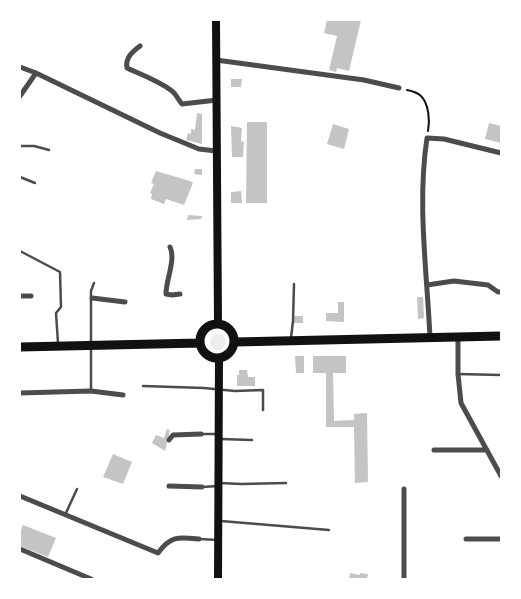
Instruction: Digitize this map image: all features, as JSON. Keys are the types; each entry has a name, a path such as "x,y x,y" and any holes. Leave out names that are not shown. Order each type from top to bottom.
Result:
{"main road":[{"path":"216,20 218,324"},
{"path":"218,324 230,330 234,337 234,342 232,351 228,355 214,358 208,356 201,348 200,337 207,327 218,324"},
{"path":"234,342 501,336"},
{"path":"20,347 200,342"},
{"path":"218,579 219,358"}],"street":[{"path":"140,46 128,58 127,68 172,91 178,96 182,104 217,100"},
{"path":"216,60 364,80 399,88"},
{"path":"20,67 160,133 199,149 216,151"},
{"path":"20,96 36,73"},
{"path":"430,338 422,198 427,138 444,139 501,153"},
{"path":"170,247 172,249 172,257 166,294 180,294"},
{"path":"427,285 454,281 488,284 498,292 501,292"},
{"path":"20,296 31,296"},
{"path":"92,298 125,302"},
{"path":"458,337 458,374 461,403 501,476"},
{"path":"20,393 91,391 123,395"},
{"path":"170,440 173,435 201,434"},
{"path":"434,450 487,450"},
{"path":"169,486 202,487"},
{"path":"404,488 404,579"},
{"path":"20,496 158,553 165,544 177,537 199,539"},
{"path":"466,539 501,539"},
{"path":"20,549 90,579"}],"lane":[{"path":"20,146 34,146 49,150"},
{"path":"20,178 35,182"},
{"path":"20,251 56,268 60,272 61,307 56,313 59,346"},
{"path":"91,391 92,291 94,283"},
{"path":"290,341 294,284"},
{"path":"458,374 501,375"},
{"path":"143,386 263,390 263,410"},
{"path":"201,434 252,440"},
{"path":"202,487 219,484 286,483"},
{"path":"65,515 77,489"},
{"path":"218,521 329,530"},
{"path":"199,539 218,540"}],"path":[{"path":"399,88 416,92 423,98 429,124 427,138"}],"shaded area":[{"path":"218,334 224,336 226,342 224,348 218,350 212,348 210,342 212,336"}],"building":[{"path":"327,20 361,20 349,71 337,68 336,72 329,70 337,36 324,33"},
{"path":"231,79 242,79 241,87 231,87"},
{"path":"197,113 202,114 202,144 186,140 188,133 191,134 191,129 195,130"},
{"path":"247,122 267,122 267,203 246,203"},
{"path":"489,123 501,126 501,143 485,139"},
{"path":"333,124 349,129 344,149 327,144"},
{"path":"231,126 242,128 241,142 244,141 243,157 232,157"},
{"path":"195,169 202,169 202,175 194,174"},
{"path":"156,171 193,183 184,205 166,199 164,204 151,199 152,194 150,193 154,184 151,183"},
{"path":"241,191 242,203 231,203 231,192"},
{"path":"188,215 202,216 201,219 187,220"},
{"path":"417,297 423,297 424,318 418,319"},
{"path":"338,302 344,302 344,322 326,321 326,313 338,313"},
{"path":"294,316 303,316 303,323 294,323"},
{"path":"295,356 304,356 304,373 296,373"},
{"path":"313,356 346,356 346,373 333,373 334,421 354,420 354,414 367,413 368,482 355,483 354,427 326,427 326,373 313,373"},
{"path":"239,370 247,370 248,377 255,377 255,386 237,386"},
{"path":"167,429 170,430 165,451 152,443 156,435 164,438"},
{"path":"113,454 132,462 123,484 103,477"},
{"path":"23,525 56,538 48,557 20,546 20,533"},
{"path":"350,573 368,574 367,579 349,579"}]}
